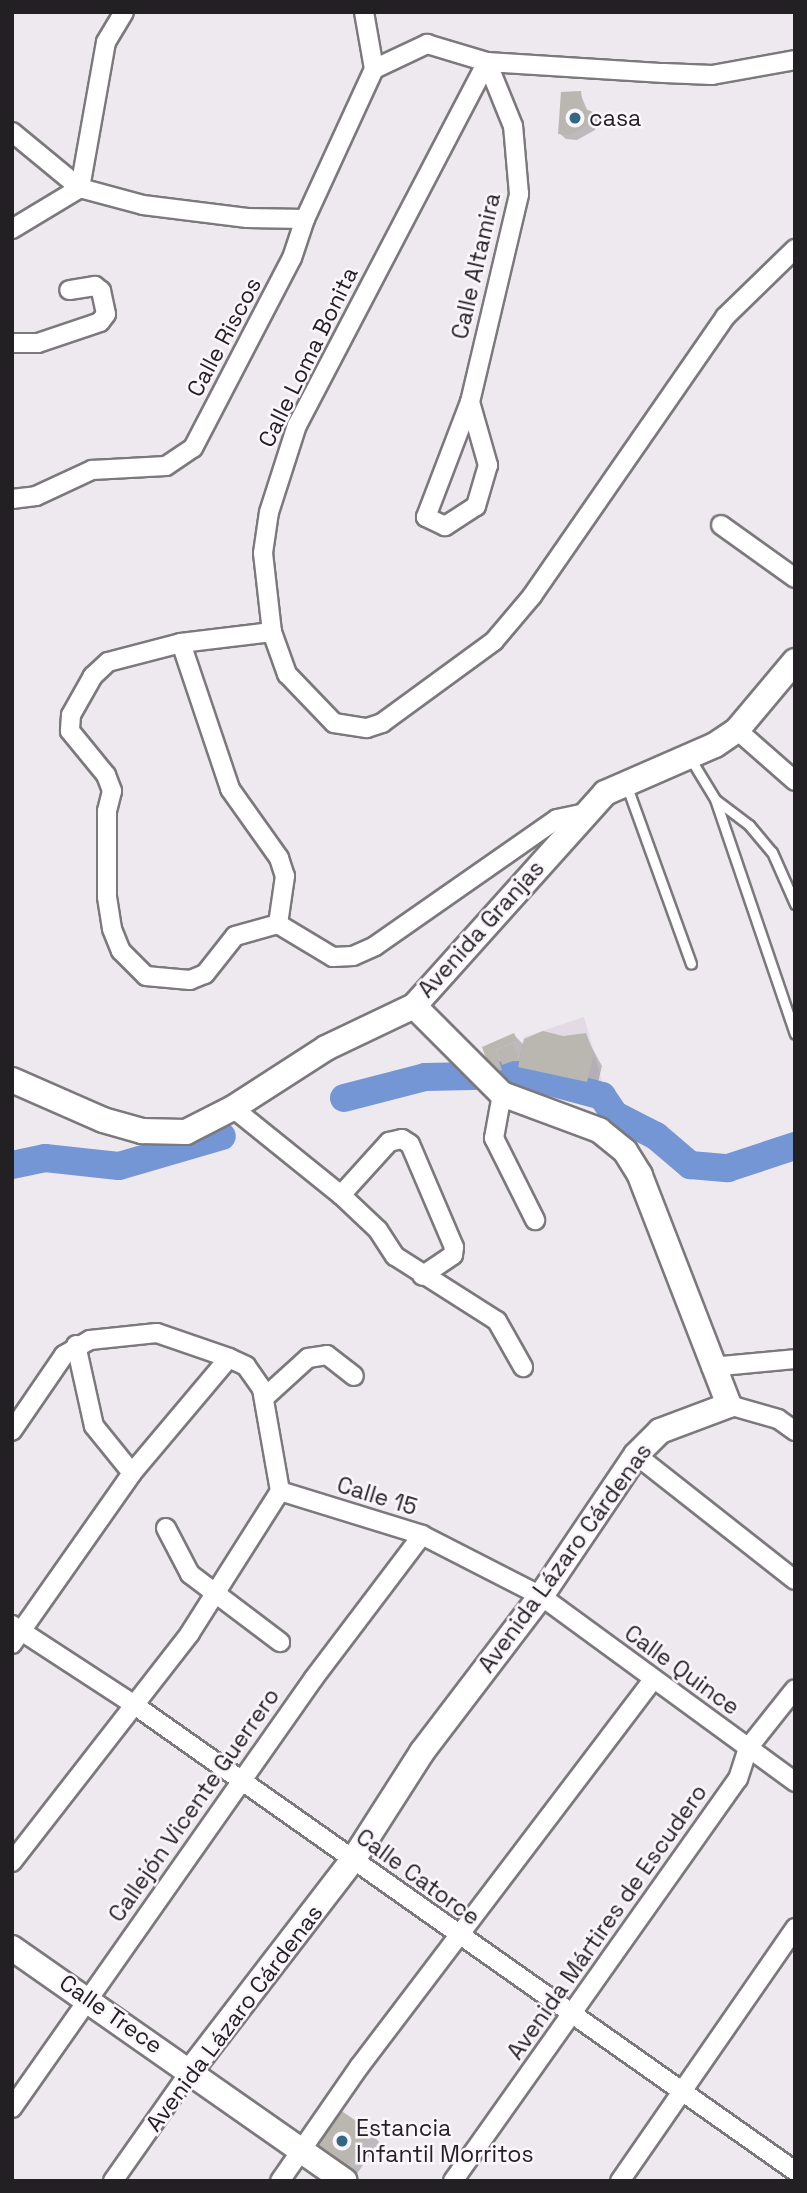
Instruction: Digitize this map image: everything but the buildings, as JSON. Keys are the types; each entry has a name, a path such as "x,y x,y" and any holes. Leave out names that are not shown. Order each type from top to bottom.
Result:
{"main road":[{"name":"Avenida Granjas","path":"12,1080 103,1121 142,1131 186,1132 233,1108 326,1048 414,1006 605,793 688,755 715,746 737,730 795,661"},
{"path":"414,1006 471,1060 502,1094 599,1130 625,1150 640,1175 712,1367 729,1405"},
{"name":"Avenida Lázaro Cárdenas","path":"191,2070 353,1860 422,1752 541,1596 636,1455 660,1431 729,1405"},
{"name":"Calle Trece","path":"12,1948 86,1996 345,2181"}],"street":[{"path":"12,229 80,188 106,42 124,12"},
{"path":"364,12 374,69 408,49 427,44 487,62 712,75 795,60"},
{"name":"Calle Altamira","path":"470,402 488,465 476,506 445,526 426,517 470,402 519,194 513,126 487,62"},
{"name":"Calle Loma Bonita","path":"487,62 284,457 264,553 272,632 287,674 334,723 367,728 401,713 494,641 532,596 725,317 795,249"},
{"name":"Calle Riscos","path":"12,499 36,496 92,470 150,470 183,458 194,448 292,258 305,219 374,69"},
{"path":"12,132 80,188 143,205 247,218 305,219"},
{"path":"12,343 38,344 100,322 106,314 101,291 95,286 69,290"},
{"path":"721,525 795,578"},
{"path":"272,632 181,643 108,662 93,676 71,715 70,730 106,775 112,791 107,811 107,897 112,929 131,965 146,976 170,982 205,974 235,936 278,924 333,957 353,956 375,946 557,819 585,813"},
{"path":"181,643 230,789 279,858 285,876 278,924"},
{"path":"737,730 795,781"},
{"path":"502,1094 494,1138 535,1220"},
{"path":"233,1108 341,1195 378,1230 395,1256 422,1276 498,1321 523,1367"},
{"path":"341,1195 389,1142 402,1139 410,1144 454,1247 453,1255 422,1276"},
{"path":"12,1431 64,1355 76,1346 90,1340 157,1333 229,1358 257,1376 264,1398 280,1491 216,1596 12,1862"},
{"path":"76,1346 94,1426 132,1473"},
{"path":"264,1398 308,1358 327,1355 354,1376"},
{"path":"15,1633 132,1473 229,1358"},
{"path":"712,1367 795,1359"},
{"path":"729,1405 778,1419 795,1431"},
{"path":"636,1455 795,1580"},
{"name":"Calle 15","path":"280,1491 422,1535 541,1596"},
{"path":"166,1528 190,1574 280,1642"},
{"name":"Callejón Vicente Guerrero","path":"12,2108 86,1996 242,1785 314,1678 422,1535"},
{"name":"Calle Quince","path":"541,1596 795,1782"},
{"name":"Calle Catorce","path":"15,1633 133,1704 242,1785 353,1860 571,2017 681,2090 792,2173"},
{"path":"279,2181 457,1936 653,1680"},
{"name":"Avenida Mártires de Escudero","path":"453,2181 738,1779 748,1748 795,1689"},
{"path":"620,2181 795,1928"},
{"name":"Avenida Lázaro Cárdenas","path":"113,2181 191,2070"}],"lane":[{"path":"688,755 715,799 795,1034"},
{"path":"625,782 691,964"},
{"path":"715,799 749,825 772,852 795,904"}],"shaded area":[{"path":"584,1017 604,1088 517,1069 524,1037"}],"waterway":[{"path":"344,1098 425,1077 524,1075 602,1096 615,1115 656,1136 690,1165 728,1168 795,1146"},
{"path":"12,1165 45,1158 119,1166 222,1136"}],"place":[{"name":"casa","path":"575,118"},
{"name":"Estancia Infantil Morritos","path":"342,2141"}]}
